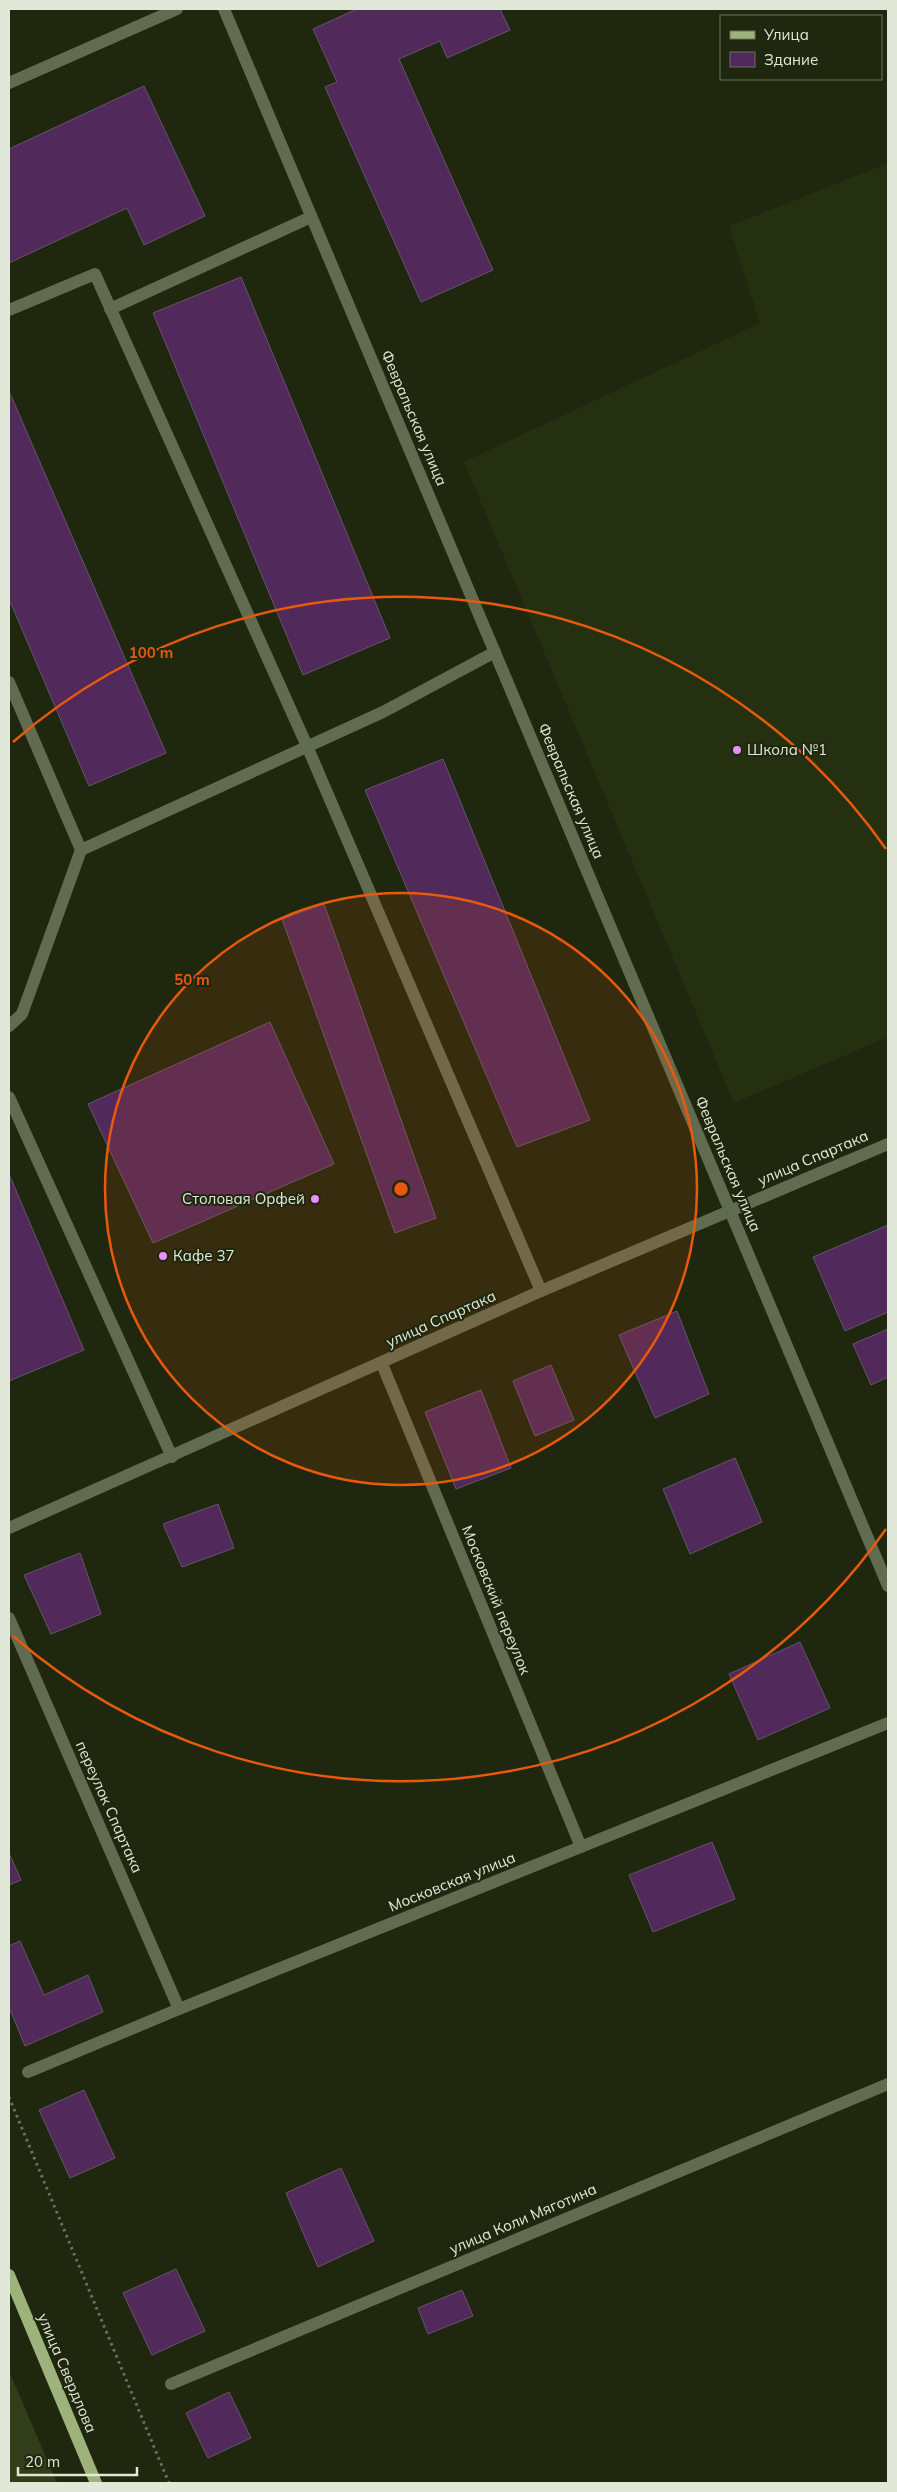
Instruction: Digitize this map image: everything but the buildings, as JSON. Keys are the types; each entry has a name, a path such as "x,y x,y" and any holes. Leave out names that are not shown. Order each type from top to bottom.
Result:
{"main road":[{"name":"улица Свердлова","path":"9,2275 96,2483"}],"street":[{"path":"9,83 176,9"},
{"name":"Февральская улица","path":"224,9 887,1582"},
{"path":"110,309 311,217"},
{"path":"9,310 95,274 307,746 542,1291"},
{"path":"81,850 383,712 495,652"},
{"path":"9,682 81,850 22,1014 9,1026"},
{"path":"9,1097 172,1457"},
{"name":"улица Спартака","path":"9,1528 382,1364 542,1291 888,1144"},
{"name":"Московский переулок","path":"382,1364 581,1848"},
{"name":"переулок Спартака","path":"9,1618 179,2008"},
{"name":"Московская улица","path":"28,2072 179,2008 888,1723"},
{"name":"улица Коли Мяготина","path":"171,2384 888,2084"}],"path":[{"path":"9,2097 169,2483"}],"shaded area":[{"name":"Школа №1","path":"888,163 888,1037 734,1103 464,462 760,323 729,226"},
{"path":"9,2371 57,2483 9,2483"}],"place":[{"name":"Школа №1","path":"737,750"},
{"name":"Столовая Орфей","path":"315,1199"},
{"name":"Кафе 37","path":"163,1256"}]}
